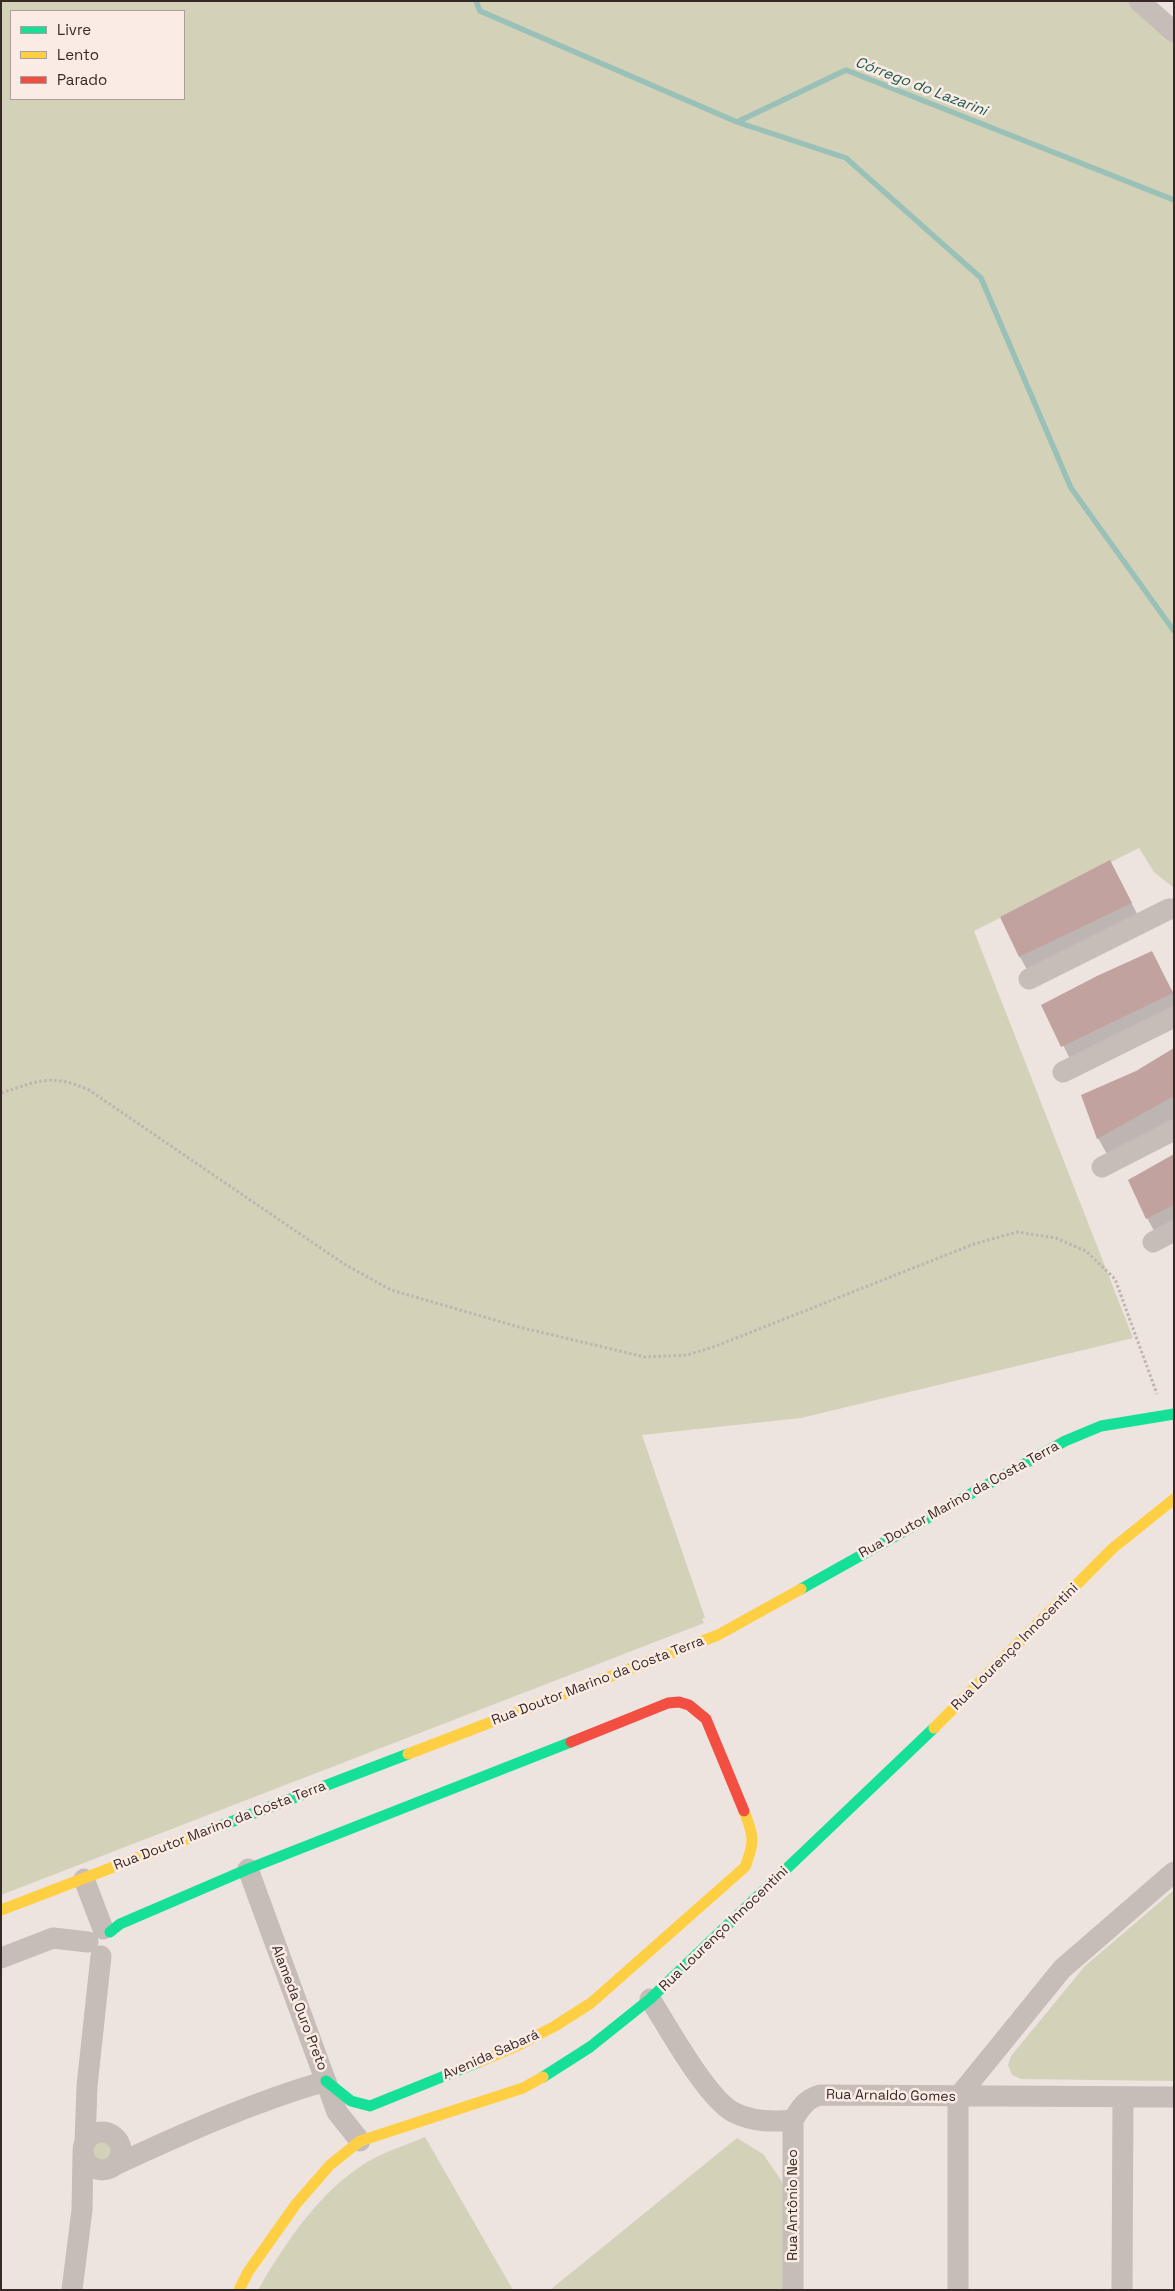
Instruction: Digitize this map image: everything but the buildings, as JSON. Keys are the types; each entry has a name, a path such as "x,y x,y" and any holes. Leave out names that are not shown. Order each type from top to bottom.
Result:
{"main road":[{"name":"Rua Doutor Marino da Costa Terra","path":"1,1910 718,1635 1066,1441 1101,1426 1169,1415"},
{"name":"Rua Lourenço Innocentini","path":"239,2290 248,2272 296,2204 330,2165 360,2141 523,2088 557,2070 590,2047 650,1999 963,1701 1113,1548 1174,1499"},
{"name":"Avenida Sabará","path":"248,1869 678,1700 689,1703 706,1719 750,1827 753,1848 744,1867 591,2003 517,2046 370,2106 360,2106 349,2101 326,2081"},
{"path":"101,1940 120,1924 248,1869"}],"street":[{"path":"1141,2 1174,32"},
{"path":"1029,979 1169,909 1174,909"},
{"path":"1063,1072 1174,1016"},
{"path":"1102,1167 1174,1130"},
{"path":"1153,1242 1174,1231"},
{"name":"Alameda Ouro Preto","path":"248,1869 337,2112 360,2141"},
{"path":"958,2290 958,2097 1062,1969 1174,1872"},
{"path":"72,2290 82,2210 87,2086 101,1940 84,1879"},
{"path":"1,1958 53,1938 101,1940"},
{"path":"650,1999 710,2092 733,2112 759,2121 793,2120"},
{"path":"170,2140 113,2136 98,2132 88,2138 84,2149 89,2165 99,2170 301,2088 326,2081"},
{"path":"82,2210 109,2167 117,2161 120,2150 87,2086"},
{"name":"Rua Arnaldo Gomes","path":"793,2120 802,2105 810,2098 820,2095 1174,2097"},
{"path":"1122,2290 1123,2097"},
{"name":"Rua Antônio Neo","path":"793,2120 793,2290"}],"path":[{"path":"1,1093 41,1080 71,1082 90,1090 344,1264 391,1290 520,1327 645,1357 687,1355 716,1346 982,1242 1017,1232 1056,1238 1086,1251 1115,1279 1169,1415"}],"shaded area":[{"path":"1,1 1139,1 1174,32 1174,888 1154,872 1139,848 974,931 1133,1338 801,1418 642,1435 705,1618 702,1619 704,1623 1,1895"},
{"path":"1174,1890 1174,2081 1021,2079 1012,2075 1008,2065 1011,2056 1085,1966"},
{"path":"101,2137 108,2139 113,2149 109,2160 104,2163 92,2160 92,2141"},
{"path":"425,2137 513,2290 258,2290 280,2254 306,2218 335,2187 369,2161"},
{"path":"737,2138 763,2154 781,2180 789,2199 788,2290 550,2290"}],"waterway":[{"name":"Córrego do Lazarini","path":"476,1 480,11 737,122 846,70 1174,200"},
{"path":"737,122 846,158 981,278 1071,488 1174,631"}],"traffic: fast":[{"path":"801,1589 1065,1441 1101,1426 1174,1414"},
{"path":"543,2077 590,2047 650,1999 934,1728"},
{"path":"110,1932 120,1924 248,1869 571,1742"},
{"path":"189,1838 408,1754"},
{"path":"326,2081 351,2101 370,2106 479,2062"}],"traffic: slow":[{"path":"934,1728 1113,1548 1174,1499"},
{"path":"408,1754 718,1635 801,1589"},
{"path":"479,2062 517,2046 555,2026 591,2003 745,1867 752,1839 744,1811"},
{"path":"1,1910 189,1838"},
{"path":"239,2290 248,2272 296,2204 330,2165 360,2141 523,2088 543,2077"}],"traffic: jam":[{"path":"571,1742 668,1703 679,1702 689,1705 706,1719 744,1811"}]}
